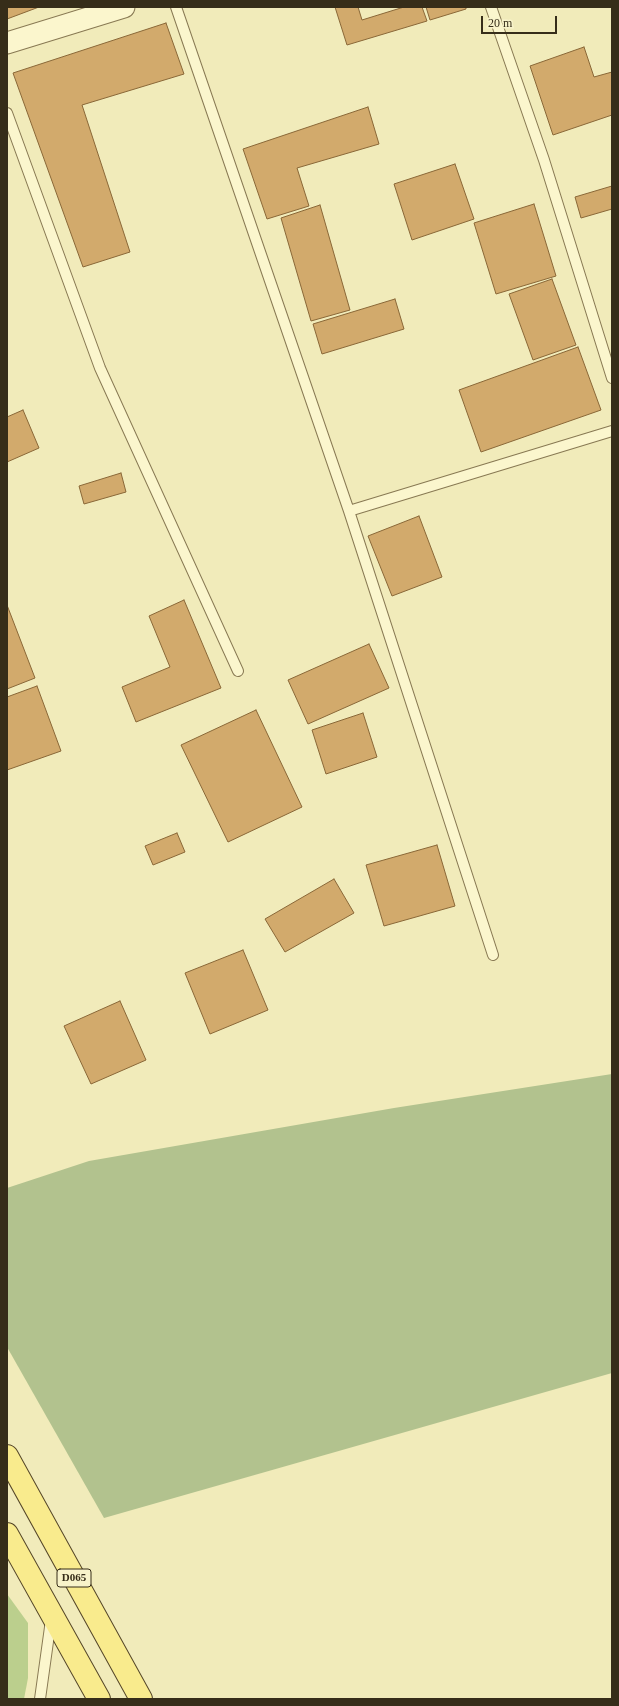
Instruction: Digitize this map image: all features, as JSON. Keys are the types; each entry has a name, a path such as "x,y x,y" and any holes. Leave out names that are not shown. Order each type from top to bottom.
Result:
{"main road":[{"name":"D065","path":"7,1456 141,1699"},
{"name":"D065","path":"7,1534 99,1699"}],"street":[{"path":"7,43 124,7"}],"lane":[{"path":"176,7 348,511 493,955"},
{"path":"491,7 544,160 612,378"},
{"path":"7,113 100,368 238,672"},
{"path":"348,511 612,430"},
{"path":"40,1699 52,1614"}],"green space":[{"path":"612,1074 612,1373 104,1518 7,1347 7,1188 89,1161 394,1108"},
{"path":"7,1594 28,1623 28,1678 24,1699 7,1699"}],"building":[{"path":"7,7 39,7 7,19"},
{"path":"335,7 358,7 362,20 404,7 422,7 427,21 347,45"},
{"path":"426,7 466,7 466,9 430,20"},
{"path":"166,23 184,74 82,105 130,252 83,267 13,73"},
{"path":"584,47 594,77 612,72 612,115 553,135 530,66"},
{"path":"368,107 379,144 297,168 309,206 267,219 243,149"},
{"path":"455,164 474,219 412,240 394,184"},
{"path":"612,186 612,209 581,218 575,197"},
{"path":"534,204 556,276 496,294 474,223"},
{"path":"320,205 350,310 311,321 281,218"},
{"path":"552,279 576,345 533,360 509,294"},
{"path":"395,299 404,329 322,354 313,324"},
{"path":"578,347 601,410 481,452 459,390"},
{"path":"23,410 39,448 7,462 7,417"},
{"path":"121,473 126,492 84,504 79,486"},
{"path":"419,516 442,577 392,596 368,536"},
{"path":"184,600 221,688 136,722 122,687 170,667 149,616"},
{"path":"7,605 35,678 7,689"},
{"path":"369,644 389,688 308,724 288,680"},
{"path":"37,686 61,751 7,770 7,697"},
{"path":"256,710 302,807 228,842 181,745"},
{"path":"363,713 377,757 326,774 312,730"},
{"path":"177,833 185,852 153,865 145,846"},
{"path":"437,845 455,906 384,926 366,865"},
{"path":"334,879 354,913 285,952 265,919"},
{"path":"243,950 268,1010 210,1034 185,973"},
{"path":"120,1001 146,1060 91,1084 64,1026"}]}
